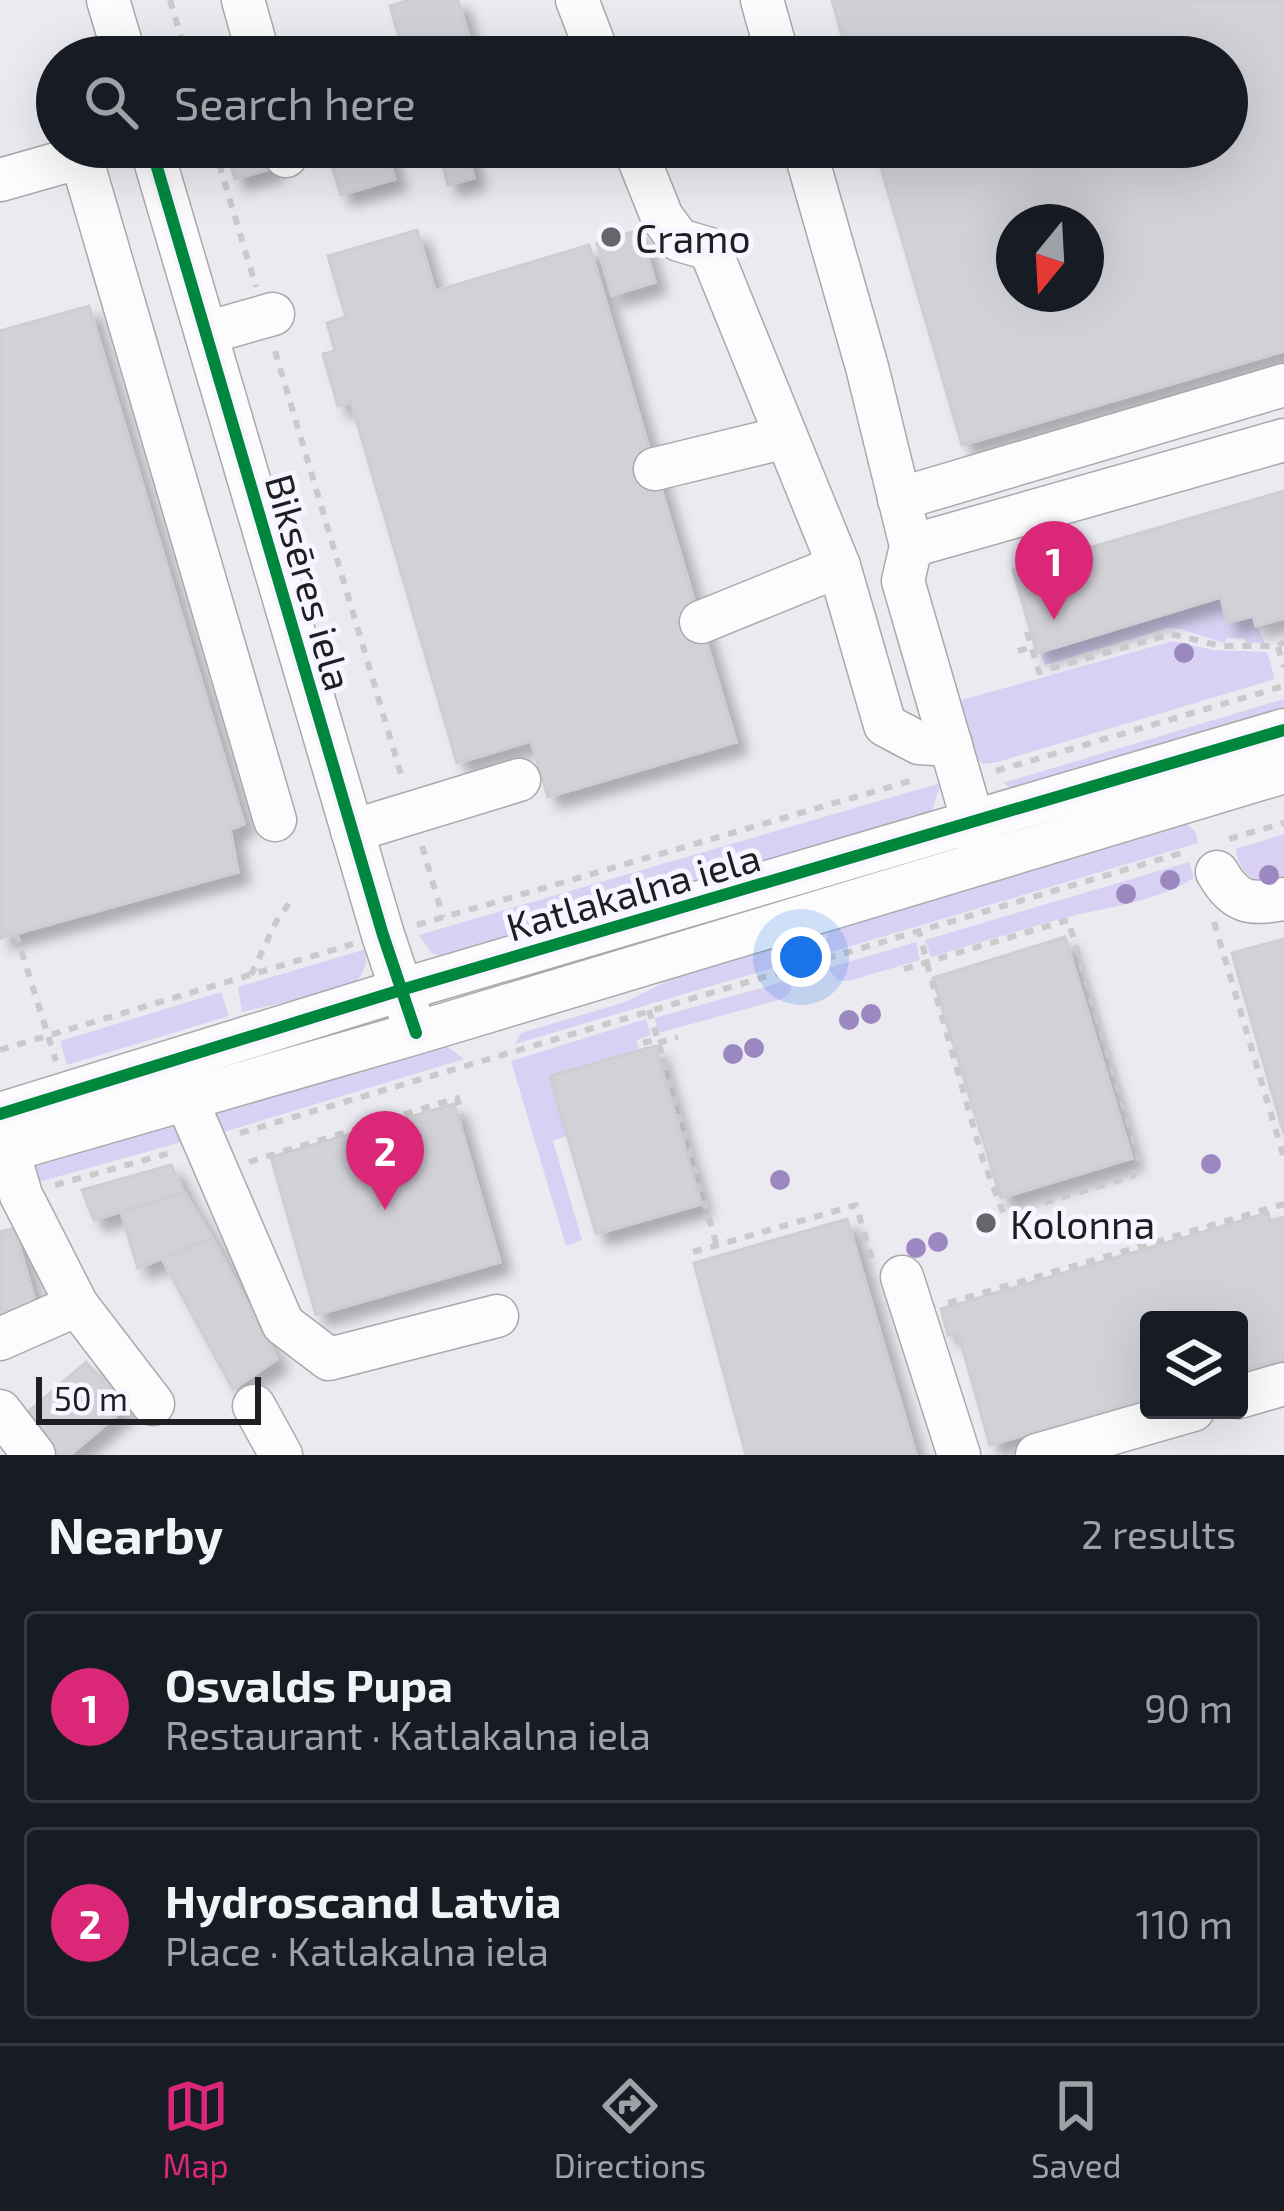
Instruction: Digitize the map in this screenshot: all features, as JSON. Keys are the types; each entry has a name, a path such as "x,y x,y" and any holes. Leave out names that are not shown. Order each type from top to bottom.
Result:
{"street":[{"path":"108,0 119,36"},
{"path":"243,0 253,36"},
{"path":"577,0 591,36"},
{"path":"762,0 772,36"},
{"path":"0,180 43,168"},
{"path":"85,168 274,820"},
{"name":"Biksēres iela","path":"157,168 416,1033"},
{"path":"642,168 662,217 679,240 710,249 839,566 885,725 956,759"},
{"path":"810,168 867,367 910,546 903,581 979,842"},
{"path":"206,333 269,315"},
{"path":"899,499 1284,385"},
{"path":"1146,426 1161,475"},
{"path":"656,469 786,436"},
{"path":"910,546 1284,440"},
{"path":"700,622 839,566"},
{"name":"Katlakalna iela","path":"2,1135 186,1099 416,1033 979,842 1284,730"},
{"name":"Katlakalna iela","path":"2,1135 65,1094 401,990 979,842 1284,772"},
{"path":"352,831 519,780"},
{"path":"1209,869 1241,900 1259,904 1284,899"},
{"path":"186,1099 212,1142 283,1324 329,1359 497,1316"},
{"path":"2,1135 21,1195 77,1305 153,1404"},
{"path":"887,1270 959,1455"},
{"path":"0,1339 77,1305"},
{"path":"1248,1394 1284,1384"},
{"path":"254,1406 281,1455"},
{"path":"0,1411 34,1455"},
{"path":"1037,1455 1096,1447 1169,1419"}],"path":[{"path":"170,0 181,36"},
{"path":"221,168 269,315 443,917"},
{"path":"1027,632 1039,672 1171,634 1220,646 1281,644 1284,667"},
{"path":"1018,651 1031,647"},
{"path":"0,1050 926,777 956,759 990,772 1284,686"},
{"path":"21,1195 919,932 1209,869 1284,823"},
{"path":"1209,869 1284,1158"},
{"path":"251,975 292,899"},
{"path":"904,969 927,962 1068,920 1139,1158 1133,1177 1004,1215 982,1157 927,962 919,932"},
{"path":"16,934 65,1094"},
{"path":"649,1010 716,1244"},
{"path":"643,1043 678,1037"},
{"path":"212,1142 233,1165 457,1098 463,1120"},
{"path":"693,1252 856,1204 887,1270"},
{"path":"937,1307 1284,1204"},
{"path":"760,1232 763,1243"}],"shaded area":[{"path":"1221,597 1227,623 1253,616 1265,643 1226,638 1225,643 1168,628 1045,665 1040,652"},
{"path":"1173,641 1213,650 1267,652 1275,679 998,762 983,764 969,751 952,680 961,700"},
{"path":"1284,699 1284,721 1014,790 1003,783"},
{"path":"941,783 931,813 441,957 431,953 419,935"},
{"path":"1186,823 1196,832 1198,843 821,955 828,933 838,923"},
{"path":"1284,834 1284,891 1252,878 1241,866 1236,849"},
{"path":"1189,862 1194,878 1149,898 931,957 925,940"},
{"path":"916,942 920,960 848,981 837,980 828,968"},
{"path":"756,947 777,952 786,964 515,1044 521,1033 625,1002 706,962"},
{"path":"366,949 363,971 348,988 242,1012 238,987"},
{"path":"793,979 790,992 782,999 659,1033 654,1018"},
{"path":"221,992 229,1016 67,1065 60,1041"},
{"path":"646,1019 651,1035 637,1040 639,1051 568,1135 553,1141 582,1240 566,1246 511,1061"},
{"path":"439,1044 464,1059 217,1134 212,1129 218,1109"},
{"path":"170,1125 182,1142 28,1185 35,1163"}],"building":[{"path":"409,0 458,0 469,36 399,36 390,6"},
{"path":"832,0 1284,0 1284,351 962,445 881,168 1248,168 1248,36 842,36"},
{"path":"232,168 273,168 235,179"},
{"path":"333,168 392,168 395,179 341,195"},
{"path":"444,168 471,168 474,178 448,185"},
{"path":"417,230 435,291 589,245 736,742 548,797 531,741 457,763 351,402 338,406 323,354 335,351 327,323 346,317 328,256"},
{"path":"640,230 655,282 612,295 597,243"},
{"path":"89,306 244,824 230,829 238,872 0,938 0,331"},
{"path":"1284,491 1284,618 1256,626 1253,616 1227,623 1221,597 1037,653 1013,570"},
{"path":"1065,937 1132,1158 1001,1198 933,978"},
{"path":"1284,939 1284,1134 1232,953"},
{"path":"655,1046 701,1204 596,1234 550,1076"},
{"path":"454,1104 500,1262 316,1315 271,1157"},
{"path":"171,1165 184,1192 94,1220 82,1190"},
{"path":"184,1192 212,1238 138,1268 121,1213"},
{"path":"1268,1213 1270,1221 1284,1217 1284,1359 1248,1369 1248,1311 1140,1311 1140,1401 990,1445 958,1332 948,1335 941,1309"},
{"path":"847,1219 916,1455 746,1455 694,1263"},
{"path":"14,1228 39,1315 0,1326 0,1232"},
{"path":"212,1238 277,1359 233,1389 162,1259"},
{"path":"86,1362 126,1407 70,1455 52,1455 20,1419"}],"cycle path":[{"path":"157,168 416,1033"},
{"path":"0,1114 401,990 1284,730"}],"place":[{"name":"Cramo","path":"611,237"},
{"name":"Osvalds Pupa","path":"1054,620"},
{"name":"Hydroscand Latvia","path":"385,1210"},
{"name":"Kolonna","path":"986,1223"}]}
